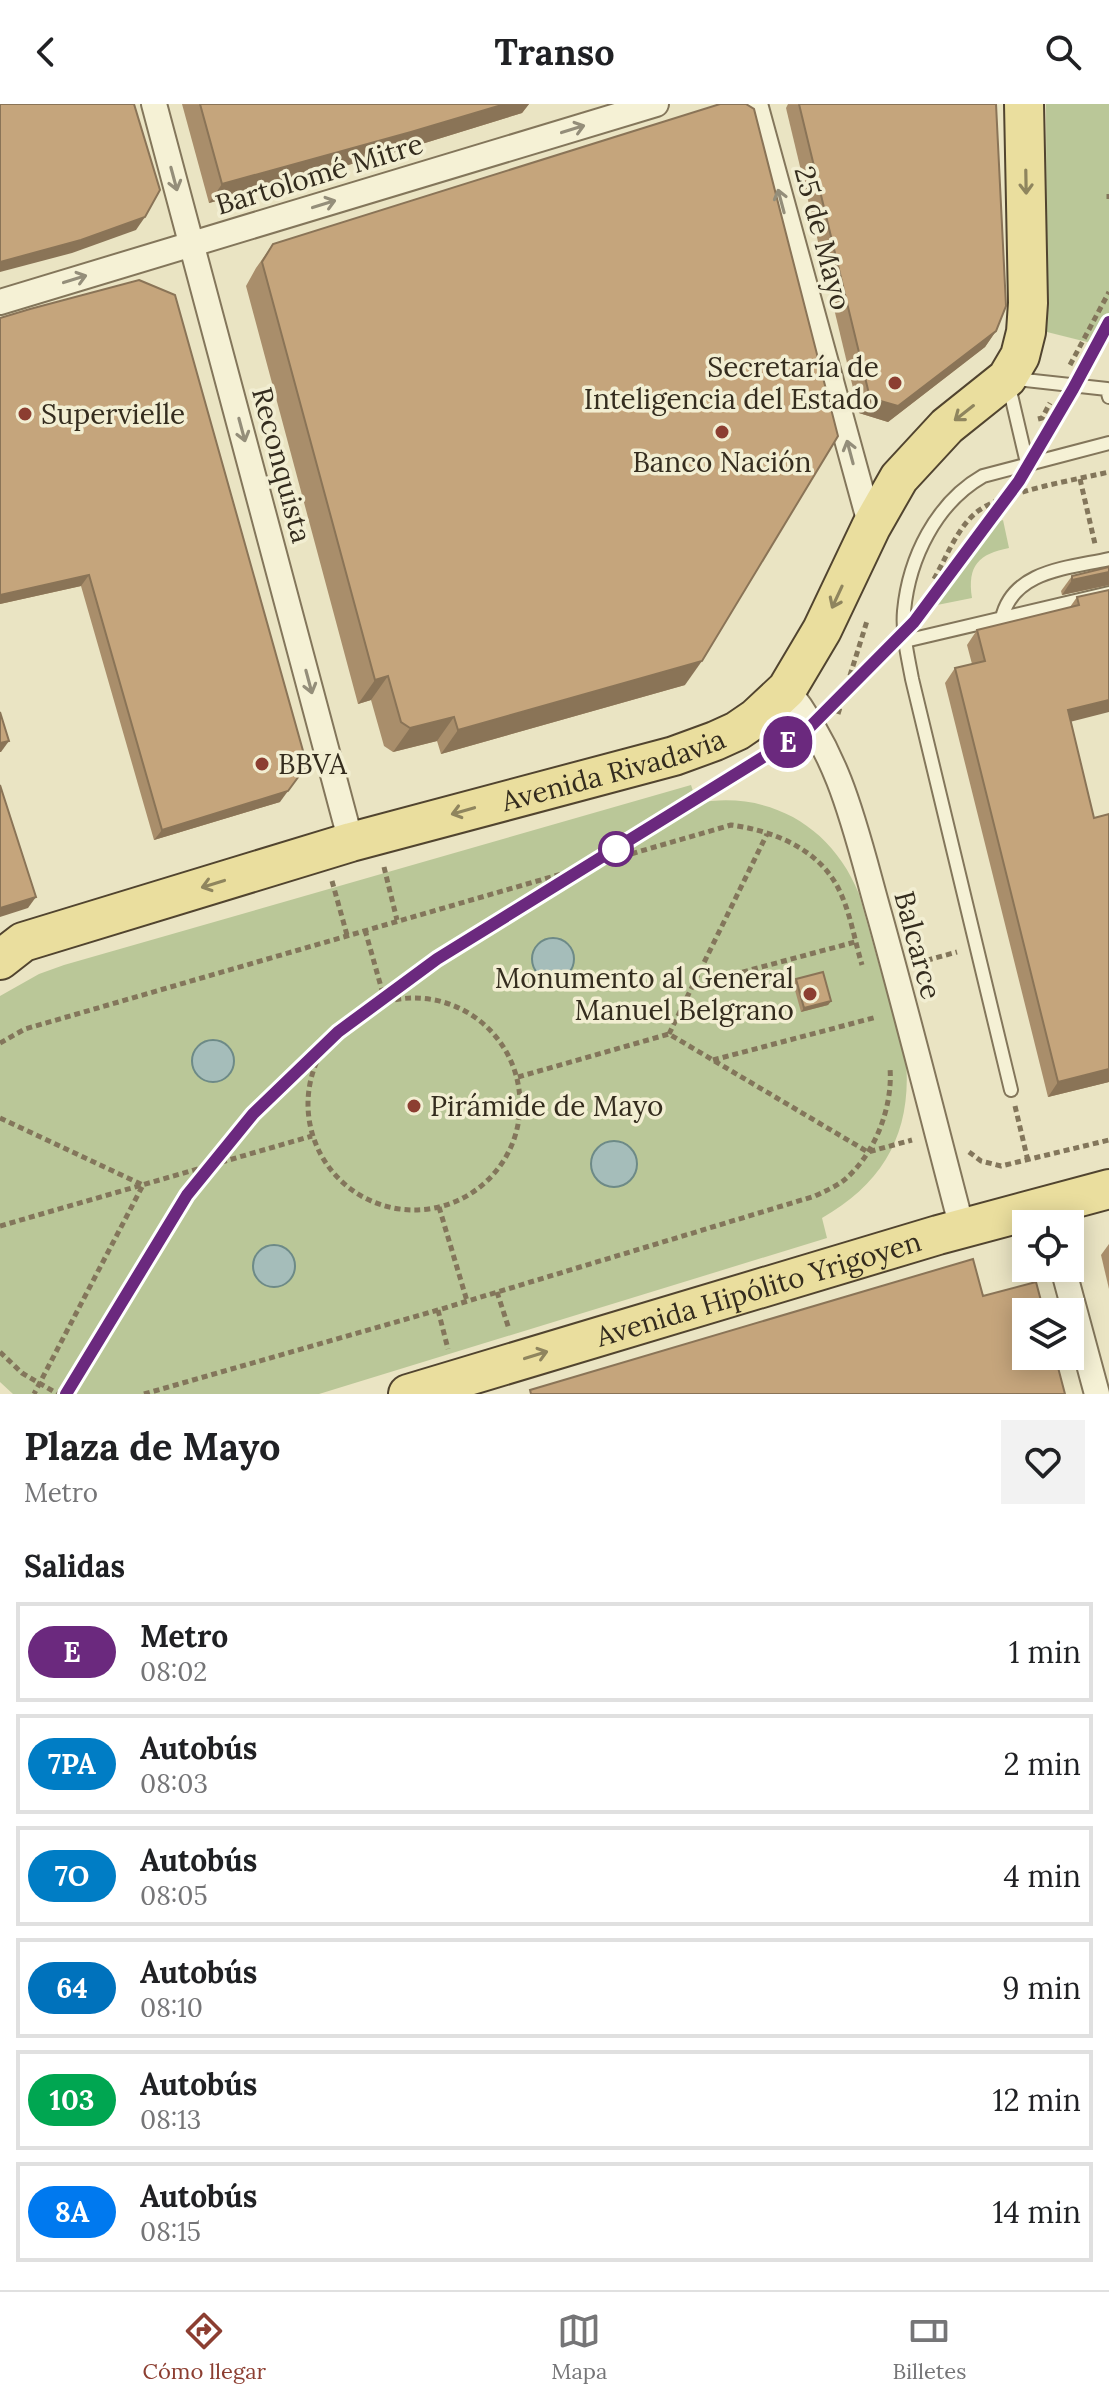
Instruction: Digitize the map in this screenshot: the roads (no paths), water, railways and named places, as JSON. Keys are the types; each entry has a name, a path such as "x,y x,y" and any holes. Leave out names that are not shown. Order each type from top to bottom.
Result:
{"main road":[{"name":"Avenida Rivadavia","path":"12,951 351,842 674,756 715,741 756,718 787,689 822,630 871,527 899,478 947,426 1007,378 1020,356 1028,303 1024,104"},
{"name":"Avenida Hipólito Yrigoyen","path":"1058,1210 1109,1189"},
{"name":"Avenida Hipólito Yrigoyen","path":"408,1394 488,1382 962,1228 1012,1220"}],"street":[{"name":"Reconquista","path":"154,104 351,842"},
{"name":"Bartolomé Mitre","path":"0,302 656,104"},
{"name":"25 de Mayo","path":"755,104 871,527"},
{"name":"Balcarce","path":"787,689 815,727 843,786 962,1228"},
{"path":"1067,1282 1097,1394"}],"lane":[{"path":"1027,463 1007,378 1107,389 1109,397"},
{"path":"1011,1090 905,641 904,613 917,557 932,525 966,486 983,476 1109,443"},
{"path":"1002,618 1010,596 1033,578 1109,559"},
{"path":"905,641 1109,593"}],"water":[{"path":"553,938 568,944 574,959 568,974 553,980 538,974 532,959 538,944"},
{"path":"213,1040 228,1046 234,1061 228,1076 213,1082 198,1076 192,1061 198,1046"},
{"path":"614,1141 630,1148 637,1164 630,1180 614,1187 598,1180 591,1164 598,1148"},
{"path":"274,1245 289,1251 295,1266 289,1281 274,1287 259,1281 253,1266 259,1251"}],"metro line":[{"name":"E","path":"66,1394 187,1195 253,1114 338,1032 437,959 807,730 914,622 1019,481 1109,322"}],"place":[{"name":"Secretaría de Inteligencia del Estado","path":"895,383"},
{"name":"Supervielle","path":"25,414"},
{"name":"Banco Nación","path":"722,432"},
{"name":"BBVA","path":"262,764"},
{"name":"Monumento al General Manuel Belgrano","path":"810,994"},
{"name":"Pirámide de Mayo","path":"414,1106"}]}
